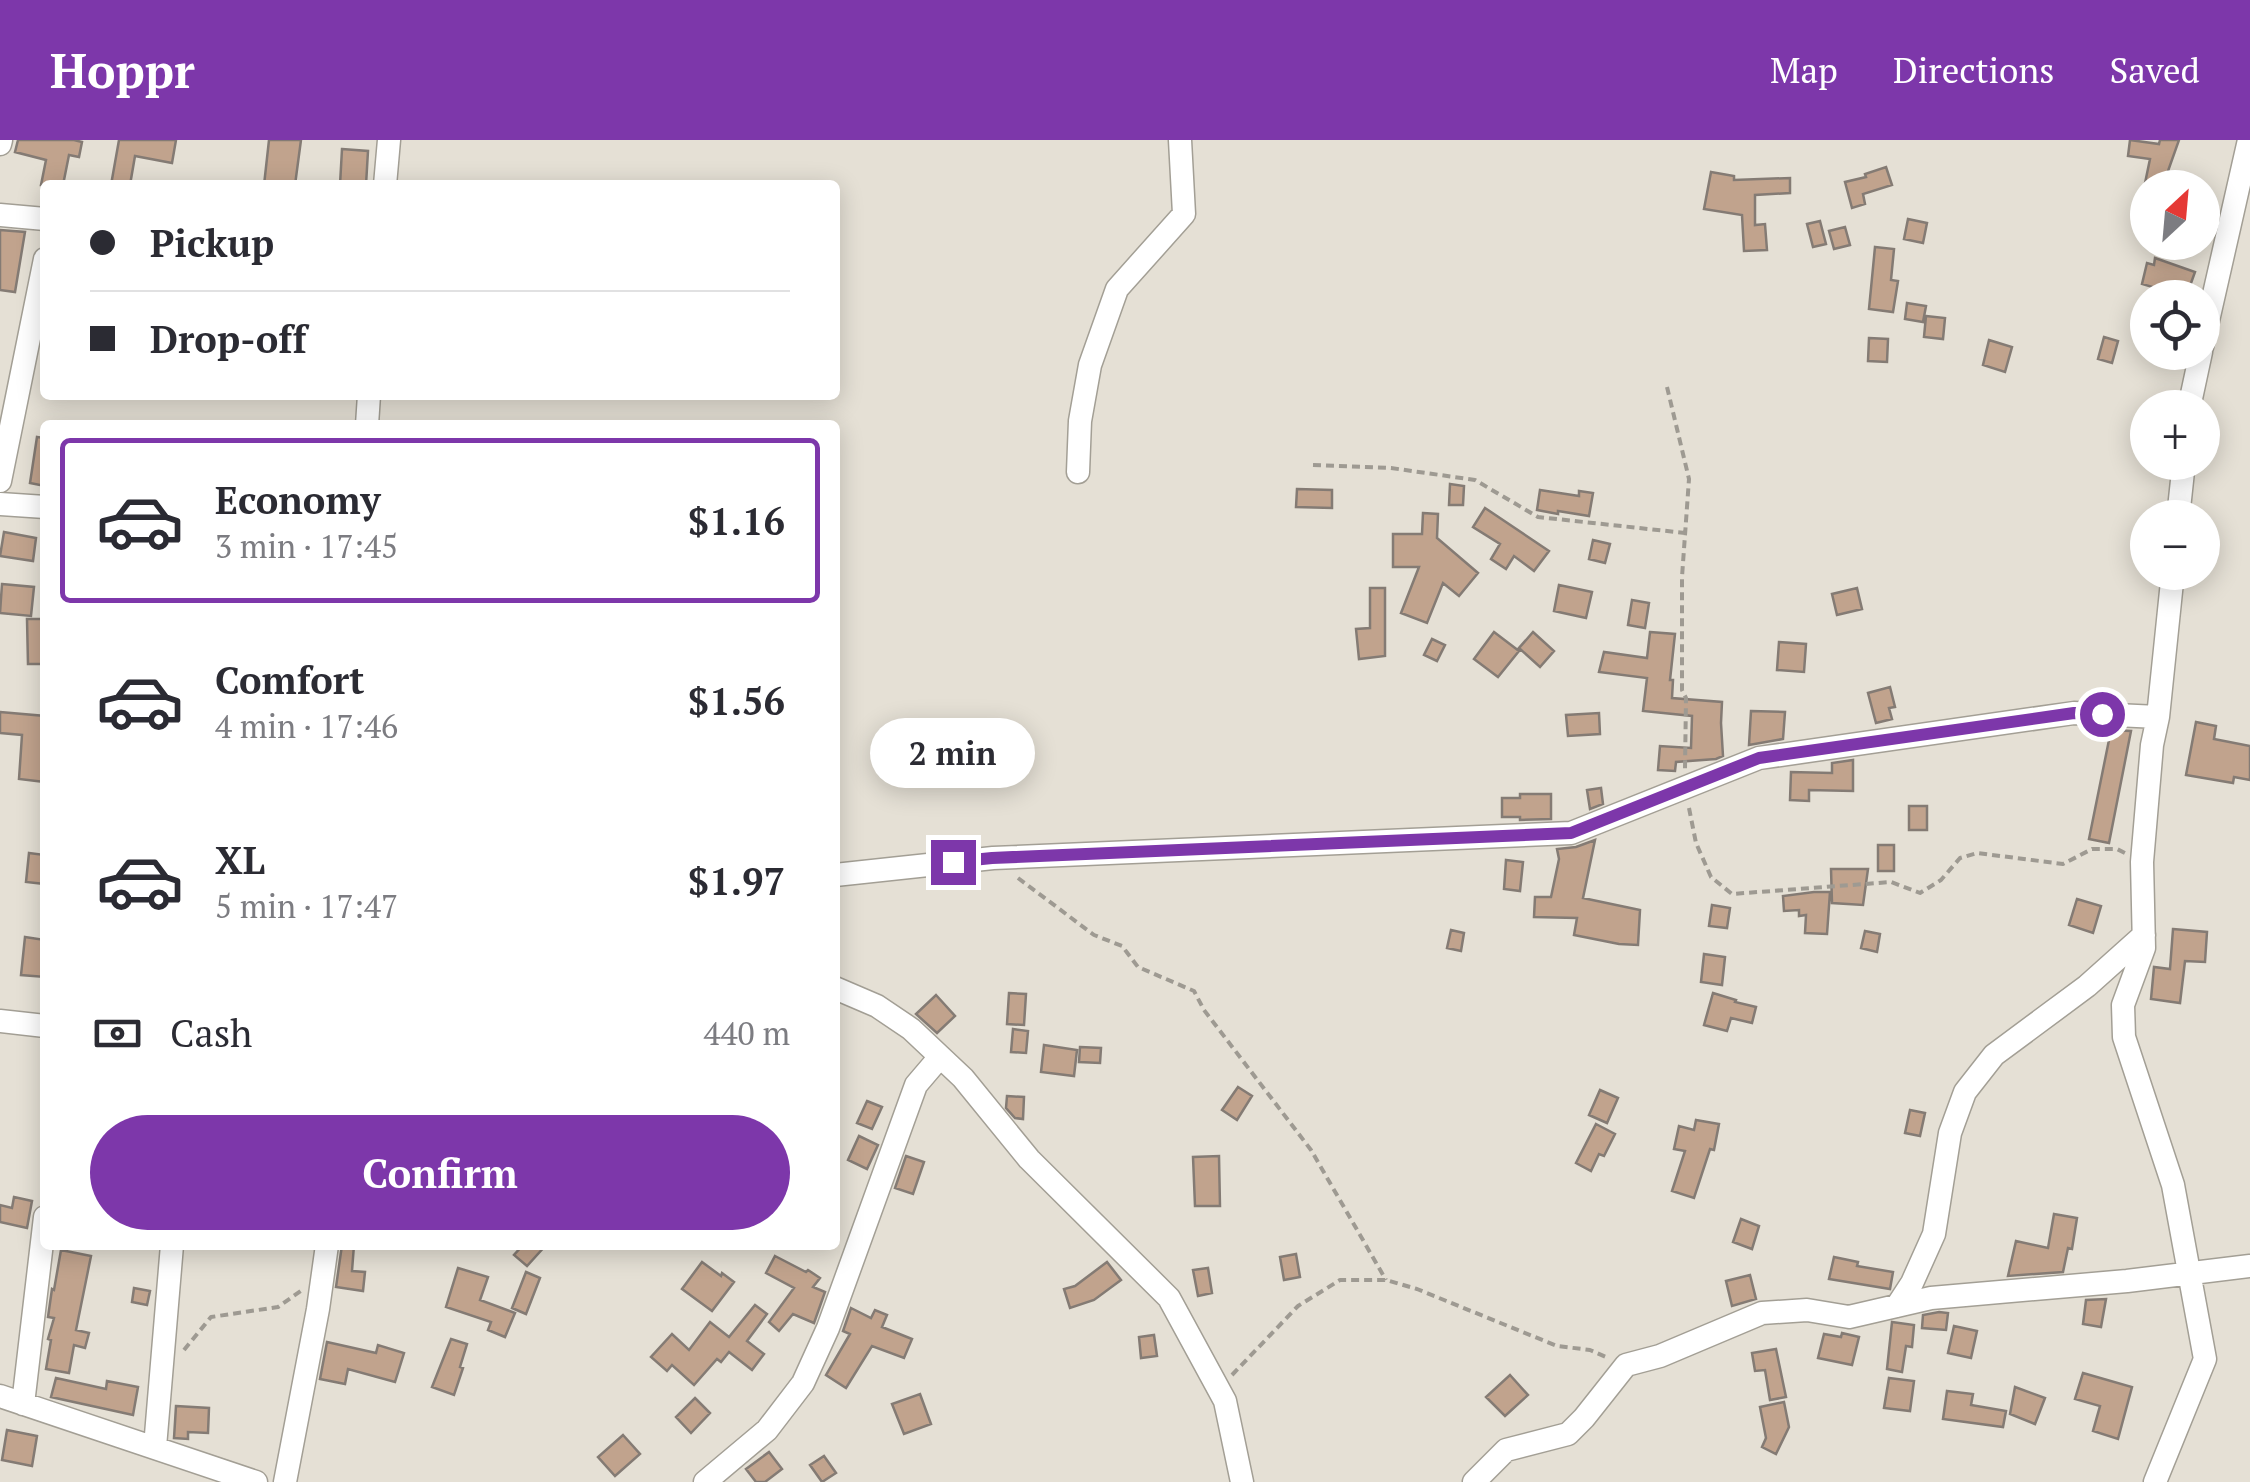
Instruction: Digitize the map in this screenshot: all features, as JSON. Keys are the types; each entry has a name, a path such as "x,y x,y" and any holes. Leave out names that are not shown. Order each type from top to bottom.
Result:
{"street":[{"path":"386,180 389,140"},
{"path":"1078,472 1080,421 1090,365 1117,289 1184,214 1180,140"},
{"path":"2218,280 2249,140"},
{"path":"0,216 40,219"},
{"path":"0,481 35,360 40,310"},
{"path":"0,504 40,508"},
{"path":"2155,1482 2205,1359 2173,1185 2124,1037 2124,1005 2144,948 2142,862 2170,590"},
{"path":"840,874 992,858 1571,833 1759,758 2074,713 2158,717"},
{"path":"1897,1306 1934,1234 1950,1133 1965,1092 1994,1055 2087,986 2144,934"},
{"path":"840,990 877,1006 911,1028 963,1078 1029,1159 1169,1298 1225,1401 1242,1482"},
{"path":"0,1020 40,1025"},
{"path":"706,1482 767,1430 804,1383 828,1328 916,1085 939,1058"},
{"path":"23,1404 41,1250"},
{"path":"156,1447 172,1250"},
{"path":"286,1482 326,1250"},
{"path":"1474,1482 1506,1450 1568,1434 1626,1365 1660,1356 1762,1313 1807,1310 1849,1317 1931,1298 2250,1266"},
{"path":"0,1396 256,1482"}],"path":[{"path":"1313,465 1391,468 1475,480 1538,517 1685,533"},
{"path":"992,858 1094,935 1122,946 1138,967 1194,991 1204,1010 1311,1150 1386,1280"},
{"path":"161,1378 211,1317 278,1307 322,1276"},
{"path":"1218,1390 1298,1306 1340,1280 1386,1280 1417,1289 1557,1346 1590,1350 1626,1365"}],"building":[{"path":"18,140 82,142 79,157 69,155 64,180 42,180 46,160 15,152"},
{"path":"119,140 176,140 172,163 135,156 131,180 112,180"},
{"path":"269,140 301,140 296,180 265,180"},
{"path":"2130,140 2159,144 2160,140 2179,140 2168,170 2148,170 2150,159 2128,156"},
{"path":"342,149 368,151 366,180 340,180"},
{"path":"1886,167 1892,185 1863,194 1865,204 1852,208 1845,182"},
{"path":"1711,172 1734,176 1734,180 1790,178 1790,193 1755,195 1755,225 1765,224 1767,250 1744,251 1742,215 1704,209"},
{"path":"1908,219 1927,223 1923,243 1904,239"},
{"path":"1820,221 1826,244 1813,247 1807,224"},
{"path":"1845,227 1850,245 1834,249 1829,231"},
{"path":"0,230 25,232 15,292 0,290"},
{"path":"1875,247 1894,249 1891,280 1898,281 1893,312 1869,309"},
{"path":"2155,260 2161,260 2195,272 2192,280 2143,280 2147,263 2154,265"},
{"path":"1907,303 1926,306 1923,322 1905,319"},
{"path":"1926,316 1945,318 1943,339 1924,337"},
{"path":"2104,337 2118,341 2112,363 2098,359"},
{"path":"1869,338 1888,339 1887,362 1868,361"},
{"path":"1989,340 2012,347 2005,372 1983,365"},
{"path":"37,437 40,437 40,485 30,483"},
{"path":"1450,484 1464,486 1463,505 1449,505"},
{"path":"1297,489 1332,490 1332,508 1296,507"},
{"path":"1540,490 1579,496 1579,491 1593,493 1589,516 1537,510"},
{"path":"1485,508 1549,551 1534,571 1514,556 1506,569 1491,559 1500,544 1473,527"},
{"path":"1423,513 1438,514 1437,538 1478,573 1459,596 1443,583 1427,623 1401,613 1419,567 1393,567 1393,534 1422,534"},
{"path":"4,532 36,538 33,561 0,556"},
{"path":"1593,540 1610,544 1605,563 1589,559"},
{"path":"2,584 34,587 31,616 0,613"},
{"path":"1559,585 1592,592 1586,618 1554,611"},
{"path":"1370,588 1385,588 1385,656 1359,659 1356,629 1370,628"},
{"path":"1857,588 1862,609 1837,615 1832,594"},
{"path":"1632,600 1649,603 1645,628 1628,625"},
{"path":"27,619 40,619 40,664 28,664"},
{"path":"1494,632 1519,651 1498,677 1474,659"},
{"path":"1533,632 1554,651 1540,667 1519,648"},
{"path":"1650,632 1675,634 1672,698 1722,702 1723,756 1676,762 1675,771 1658,770 1660,746 1691,748 1692,716 1643,711 1647,678 1599,672 1604,652 1647,658"},
{"path":"1432,639 1445,645 1437,661 1424,655"},
{"path":"1779,642 1806,644 1804,672 1777,670"},
{"path":"1890,687 1895,707 1889,708 1892,719 1876,723 1868,693"},
{"path":"1751,711 1785,712 1783,739 1749,745"},
{"path":"0,712 40,716 40,781 19,779 22,735 0,733"},
{"path":"1599,713 1600,734 1568,736 1566,715"},
{"path":"2196,722 2216,726 2214,739 2250,746 2250,780 2234,777 2233,783 2186,775"},
{"path":"2111,730 2131,731 2109,843 2089,839"},
{"path":"1853,760 1853,791 1809,790 1809,801 1790,800 1791,772 1832,773 1832,763"},
{"path":"1601,788 1603,804 1590,809 1587,790"},
{"path":"1520,794 1551,794 1551,819 1502,817 1502,798 1520,798"},
{"path":"1909,806 1927,806 1927,830 1909,830"},
{"path":"1595,840 1583,898 1640,910 1638,945 1574,935 1577,918 1534,917 1535,897 1551,897 1559,859 1557,849"},
{"path":"1878,845 1894,845 1894,871 1878,871"},
{"path":"29,853 40,854 40,883 26,882"},
{"path":"1506,860 1523,862 1520,891 1504,889"},
{"path":"1831,869 1868,869 1863,905 1832,903"},
{"path":"1830,892 1827,934 1805,933 1806,915 1799,916 1799,910 1784,911 1783,896"},
{"path":"2077,899 2101,906 2093,933 2069,925"},
{"path":"1712,905 1730,908 1727,928 1709,926"},
{"path":"2173,929 2207,932 2205,962 2185,961 2180,1003 2151,999 2154,967 2170,969"},
{"path":"1451,930 1464,933 1461,951 1447,948"},
{"path":"1865,931 1880,934 1877,952 1861,948"},
{"path":"25,937 40,939 40,977 21,975"},
{"path":"1704,954 1725,957 1722,985 1701,982"},
{"path":"1009,993 1026,994 1024,1025 1007,1024"},
{"path":"1713,993 1756,1007 1752,1023 1731,1018 1727,1031 1704,1025"},
{"path":"936,995 955,1016 937,1033 916,1014"},
{"path":"1013,1029 1028,1031 1026,1053 1011,1052"},
{"path":"1044,1045 1077,1050 1074,1076 1041,1072"},
{"path":"1080,1047 1101,1048 1100,1063 1079,1062"},
{"path":"1238,1087 1252,1096 1237,1120 1222,1110"},
{"path":"1600,1090 1618,1098 1607,1123 1589,1115"},
{"path":"1007,1096 1024,1097 1023,1119 1015,1118 1006,1108"},
{"path":"867,1101 882,1107 872,1129 857,1123"},
{"path":"1910,1110 1925,1113 1920,1136 1905,1133"},
{"path":"1696,1120 1719,1124 1714,1150 1710,1149 1694,1198 1672,1191 1685,1151 1674,1149 1679,1126 1694,1130"},
{"path":"1596,1124 1615,1134 1591,1171 1576,1163"},
{"path":"859,1136 878,1145 867,1169 848,1160"},
{"path":"906,1156 924,1162 913,1194 895,1188"},
{"path":"1219,1156 1220,1206 1195,1206 1193,1157"},
{"path":"14,1197 32,1201 27,1228 0,1222 0,1205 12,1208"},
{"path":"2054,1214 2077,1218 2063,1272 2008,1276 2016,1241 2048,1248"},
{"path":"1741,1219 1759,1226 1752,1249 1733,1242"},
{"path":"61,1250 91,1256 76,1330 89,1333 85,1348 74,1345 69,1373 46,1369 54,1318 48,1317"},
{"path":"341,1250 354,1250 352,1271 365,1272 363,1291 336,1287"},
{"path":"518,1250 541,1250 527,1266 514,1255"},
{"path":"1296,1254 1300,1277 1284,1280 1280,1257"},
{"path":"775,1256 820,1278 813,1287 825,1292 814,1323 793,1314 779,1331 769,1322 794,1288 766,1273"},
{"path":"1834,1257 1858,1262 1857,1266 1893,1272 1890,1289 1829,1279"},
{"path":"702,1262 734,1282 712,1311 682,1289"},
{"path":"1107,1262 1121,1280 1094,1300 1070,1308 1064,1289 1075,1286"},
{"path":"458,1268 488,1277 480,1300 515,1313 505,1337 488,1330 491,1322 446,1307"},
{"path":"1208,1268 1212,1293 1198,1296 1193,1270"},
{"path":"526,1272 540,1278 526,1314 512,1308"},
{"path":"1750,1275 1756,1299 1732,1306 1726,1281"},
{"path":"134,1288 150,1291 147,1305 132,1302"},
{"path":"2106,1299 2101,1327 2083,1324 2086,1300"},
{"path":"755,1305 767,1314 747,1341 764,1354 752,1370 729,1352 721,1362 717,1359 694,1385 672,1365 667,1371 651,1357 672,1334 689,1350 710,1322 729,1337"},
{"path":"851,1308 871,1318 875,1310 887,1315 882,1327 912,1339 904,1358 872,1346 846,1388 826,1375 850,1334 843,1331"},
{"path":"1948,1313 1946,1330 1922,1328 1923,1315"},
{"path":"1892,1322 1914,1325 1912,1347 1906,1346 1902,1372 1887,1369"},
{"path":"1954,1326 1977,1331 1971,1358 1948,1353"},
{"path":"1842,1333 1859,1337 1852,1365 1818,1358 1824,1334 1841,1337"},
{"path":"1154,1335 1157,1356 1141,1358 1139,1337"},
{"path":"451,1339 467,1344 454,1395 432,1387"},
{"path":"327,1342 376,1353 378,1345 404,1353 395,1382 348,1369 345,1384 320,1379"},
{"path":"1776,1349 1786,1397 1770,1400 1765,1370 1755,1371 1752,1353"},
{"path":"2083,1373 2132,1387 2118,1439 2093,1431 2100,1406 2075,1399"},
{"path":"1510,1375 1528,1395 1505,1416 1486,1397"},
{"path":"56,1378 106,1389 107,1381 138,1387 133,1415 51,1397"},
{"path":"1889,1378 1914,1381 1910,1411 1884,1408"},
{"path":"2015,1387 2045,1398 2035,1424 2010,1414"},
{"path":"1947,1391 1973,1394 1971,1405 2006,1411 2003,1427 1943,1419"},
{"path":"920,1394 931,1424 904,1434 892,1404"},
{"path":"695,1398 710,1413 691,1433 676,1417"},
{"path":"1784,1402 1789,1427 1776,1454 1762,1447 1766,1438 1760,1407"},
{"path":"176,1406 209,1408 208,1433 188,1432 188,1439 174,1438"},
{"path":"7,1430 37,1436 32,1466 2,1460"},
{"path":"623,1435 640,1454 615,1476 598,1457"},
{"path":"769,1452 782,1469 765,1482 756,1482 746,1469"},
{"path":"824,1456 836,1473 822,1482 810,1465"}],"route":[{"path":"953,862 1571,833 1759,758 2074,713 2102,714"}]}
